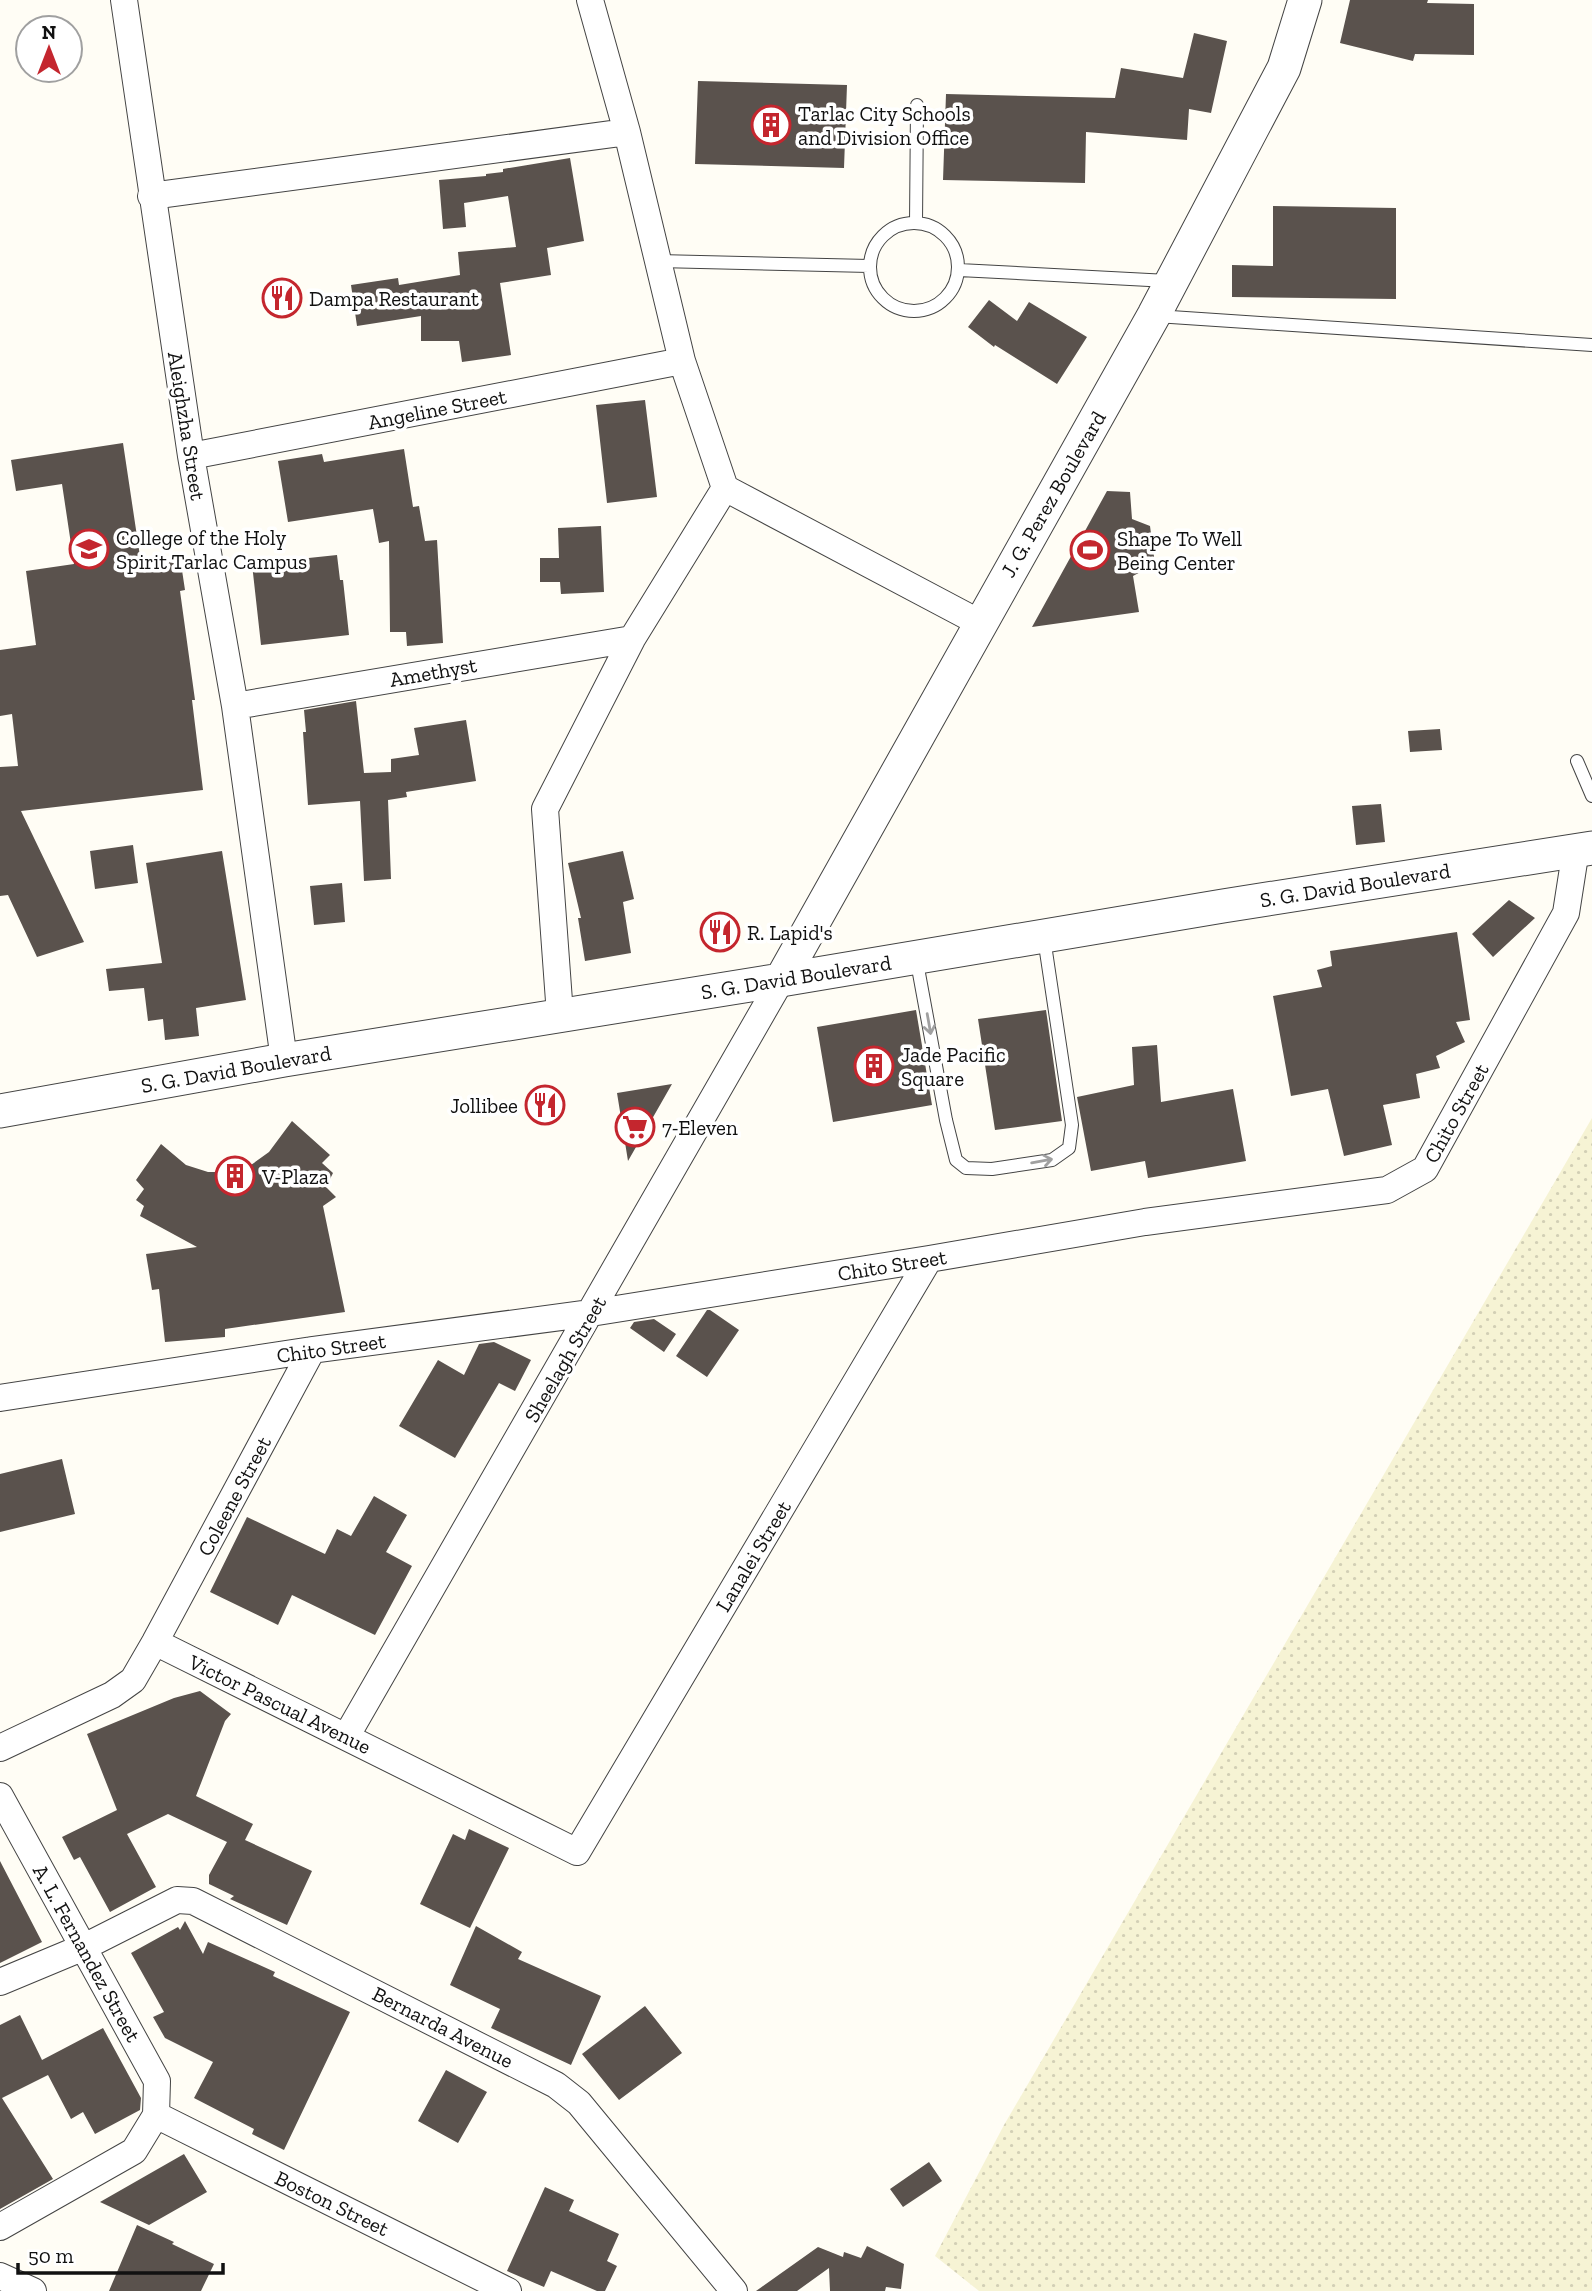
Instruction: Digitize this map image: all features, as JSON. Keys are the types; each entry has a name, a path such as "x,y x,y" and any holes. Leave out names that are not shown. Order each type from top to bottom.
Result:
{"street":[{"name":"Aleighzha Street","path":"124,0 191,456 235,706 284,1060"},
{"path":"590,0 626,132 682,361 725,488 980,623"},
{"name":"J. G. Perez Boulevard","path":"781,980 1154,316 1284,68 1305,0"},
{"path":"151,196 626,132"},
{"name":"Angeline Street","path":"191,456 682,361"},
{"path":"560,1015 545,809 632,639 725,488"},
{"name":"Amethyst","path":"235,706 632,639"},
{"name":"S. G. David Boulevard","path":"0,1111 284,1060 1584,849"},
{"name":"Chito Street","path":"0,1398 312,1350 591,1313 1145,1222 1387,1190 1425,1169 1566,913 1584,849"},
{"name":"Sheelagh Street","path":"346,1737 781,980"},
{"name":"Lanalei Street","path":"577,1853 929,1259"},
{"name":"Coleene Street","path":"155,1642 312,1350"},
{"path":"0,1748 112,1695 133,1680 155,1642"},
{"name":"Victor Pascual Avenue","path":"155,1642 577,1853"},
{"name":"A. L. Fernandez Street","path":"0,1796 158,2081 156,2115"},
{"name":"Bernarda Avenue","path":"0,1982 84,1947 177,1900 193,1901 556,2085 579,2103 734,2291"},
{"path":"0,2227 134,2151 156,2115"},
{"name":"Boston Street","path":"156,2115 508,2291"},
{"path":"0,2276 33,2291"}],"lane":[{"path":"916,223 917,105"},
{"path":"916,223 930,225 947,237 957,256 959,270 947,297 935,306 912,311 890,304 879,295 871,281 869,266 878,240 889,230 902,224 916,223"},
{"path":"658,261 869,266"},
{"path":"959,270 1171,281"},
{"path":"1154,316 1592,345"},
{"path":"1577,761 1592,796"},
{"path":"916,957 956,1160 966,1168 992,1169 1052,1160 1069,1148 1072,1125 1044,936"}],"shaded area":[{"path":"1592,1118 1592,2291 979,2291 935,2256 1004,2125"}],"building":[{"path":"1350,0 1428,0 1427,3 1474,4 1474,55 1415,54 1413,61 1340,43"},
{"path":"1194,33 1227,41 1211,113 1189,109 1187,140 1086,132 1085,183 943,180 946,94 1115,98 1121,68 1183,78"},
{"name":"Tarlac City Schools and Division Office","path":"698,81 847,85 844,168 695,164"},
{"path":"570,158 584,241 547,248 551,275 500,283 511,355 462,362 459,341 421,341 421,316 357,326 351,285 398,278 399,285 460,275 458,252 516,247 508,196 464,203 466,227 443,229 439,180 486,176 503,172 503,169"},
{"path":"1273,206 1396,208 1396,299 1232,297 1232,265 1273,266"},
{"path":"989,300 1017,321 1029,302 1087,337 1057,384 995,345 994,347 968,327"},
{"path":"645,400 657,497 607,503 596,405"},
{"path":"123,443 141,563 180,557 185,590 180,591 195,700 192,700 203,790 21,811 84,942 37,957 8,895 0,896 0,767 18,766 12,714 0,716 0,650 36,645 26,571 74,564 62,484 16,491 11,460"},
{"path":"404,449 413,507 419,506 425,541 437,540 443,643 407,646 406,632 390,632 389,541 379,543 373,509 288,522 278,461 322,454 324,462"},
{"path":"1107,491 1130,492 1132,519 1150,526 1155,564 1133,576 1139,612 1032,627"},
{"path":"601,526 604,592 561,594 560,582 540,582 540,558 559,558 558,528"},
{"path":"337,555 340,580 343,580 349,635 261,645 252,564"},
{"path":"356,701 364,773 391,772 391,759 419,755 414,728 466,720 476,781 406,792 407,797 388,800 391,879 364,881 360,801 308,805 304,710"},
{"path":"1440,729 1442,750 1410,752 1408,731"},
{"path":"1381,804 1385,842 1356,845 1352,806"},
{"path":"133,845 138,883 95,889 90,851"},
{"path":"222,851 246,1000 196,1008 199,1036 165,1040 163,1019 148,1021 144,988 109,991 106,969 162,963 146,863"},
{"path":"623,851 634,899 623,902 631,953 585,961 578,918 581,918 568,863"},
{"path":"342,883 345,922 314,925 310,886"},
{"path":"1509,900 1535,918 1493,957 1472,934"},
{"path":"1457,932 1470,1020 1456,1022 1465,1042 1436,1056 1440,1068 1416,1074 1420,1098 1383,1105 1392,1145 1344,1156 1328,1089 1291,1096 1273,996 1322,987 1317,970 1332,966 1330,951"},
{"name":"Jade Pacific Square","path":"916,1010 932,1105 833,1122 817,1027"},
{"path":"1046,1010 1062,1121 995,1130 978,1019"},
{"path":"1157,1045 1161,1102 1233,1089 1246,1161 1148,1178 1145,1161 1091,1171 1077,1097 1134,1085 1132,1047"},
{"name":"7-Eleven","path":"672,1084 628,1161 617,1093"},
{"path":"292,1121 330,1155 322,1163 333,1173 326,1187 336,1197 323,1206 345,1312 225,1329 225,1337 165,1342 159,1289 152,1290 146,1254 197,1247 140,1216 144,1206 136,1200 144,1189 136,1180 161,1144 186,1165 208,1172 231,1172 251,1165 269,1152"},
{"path":"707,1310 739,1330 707,1377 676,1356"},
{"path":"654,1319 676,1334 664,1352 630,1328 634,1322"},
{"path":"494,1342 531,1360 515,1391 499,1383 455,1458 399,1426 438,1360 464,1375 479,1344"},
{"path":"62,1459 75,1514 0,1532 0,1474"},
{"path":"374,1496 407,1515 386,1552 412,1566 375,1635 292,1595 278,1625 210,1592 247,1517 325,1554 337,1529 351,1536"},
{"path":"200,1691 231,1714 225,1721 196,1796 253,1824 245,1840 312,1871 287,1925 230,1899 234,1896 209,1884 209,1875 227,1842 168,1814 127,1834 156,1887 110,1912 80,1857 74,1860 62,1837 117,1810 87,1734 174,1698"},
{"path":"469,1829 509,1848 470,1928 420,1904 453,1834 465,1840"},
{"path":"0,1861 42,1942 0,1963"},
{"path":"185,1921 203,1954 208,1942 275,1972 273,1976 350,2012 284,2150 252,2134 254,2129 194,2098 213,2062 165,2038 153,2017 164,2012 131,1953 178,1927 180,1930"},
{"path":"476,1926 522,1952 518,1959 601,1996 571,2065 491,2028 500,2009 450,1985"},
{"path":"645,2006 682,2053 619,2100 582,2054"},
{"path":"20,2015 42,2060 103,2028 141,2098 140,2110 95,2134 83,2112 71,2119 48,2075 2,2098 53,2179 0,2209 0,2025"},
{"path":"446,2070 487,2092 458,2143 418,2121"},
{"path":"184,2154 207,2192 149,2225 100,2202"},
{"path":"929,2162 942,2181 903,2207 890,2189"},
{"path":"545,2187 574,2200 569,2211 619,2234 607,2261 617,2266 605,2291 597,2291 551,2271 544,2287 507,2271"},
{"path":"137,2225 214,2264 201,2291 109,2291"},
{"path":"867,2246 904,2264 901,2289 886,2287 885,2291 830,2291 829,2268 797,2291 756,2291 818,2247 843,2257 844,2252 861,2258"}],"place":[{"name":"Tarlac City Schools and Division Office","path":"771,125"},
{"name":"Dampa Restaurant","path":"282,298"},
{"name":"College of the Holy Spirit Tarlac Campus","path":"89,549"},
{"name":"Shape To Well Being Center","path":"1090,550"},
{"name":"R. Lapid's","path":"720,932"},
{"name":"Jade Pacific Square","path":"874,1066"},
{"name":"Jollibee","path":"545,1105"},
{"name":"7-Eleven","path":"635,1127"},
{"name":"V-Plaza","path":"235,1176"}]}
